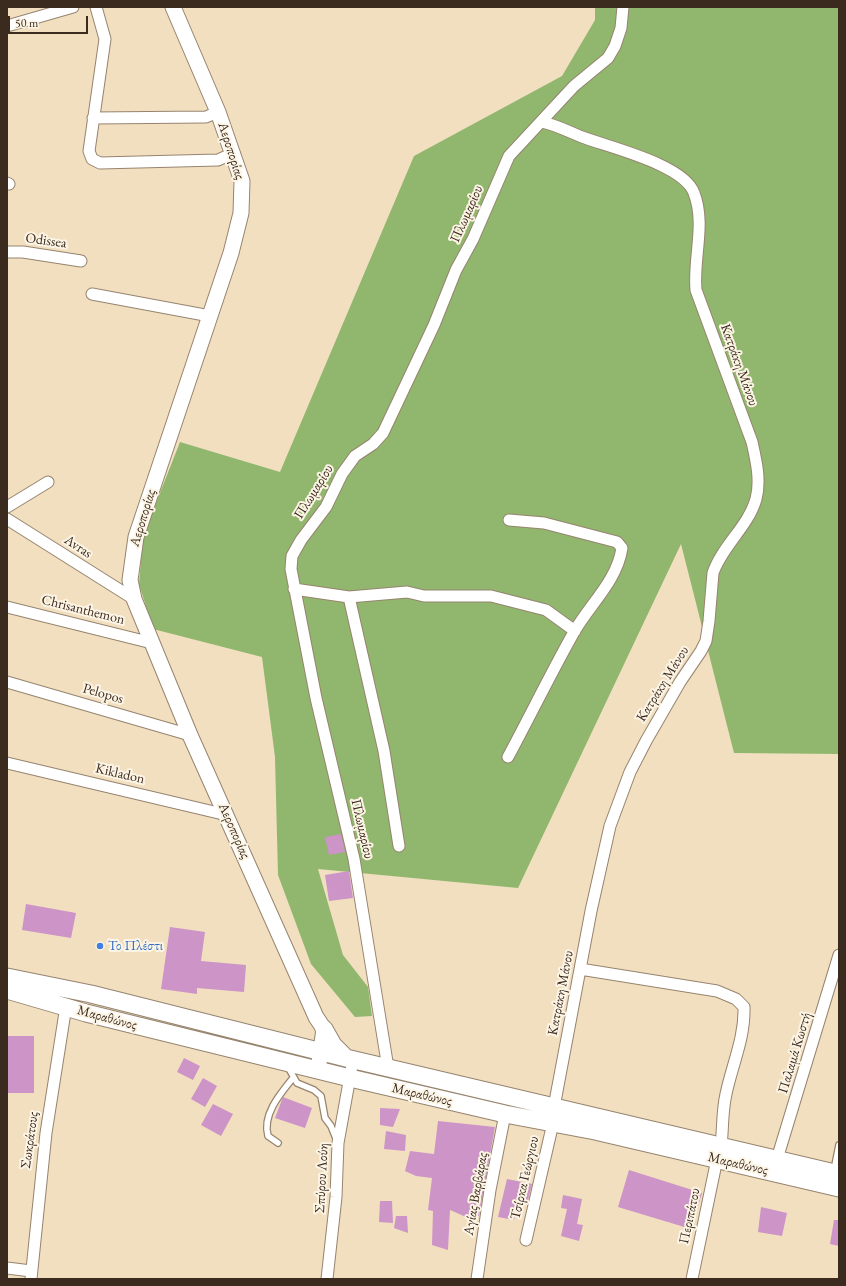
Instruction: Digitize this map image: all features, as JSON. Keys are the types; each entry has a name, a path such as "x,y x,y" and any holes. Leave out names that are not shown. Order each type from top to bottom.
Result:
{"main road":[{"name":"Μαραθώνος","path":"7,977 91,994 388,1068 553,1115 837,1178"},
{"name":"Μαραθώνος","path":"7,990 284,1062 505,1114 553,1115"},
{"path":"320,1023 333,1045 349,1059"},
{"name":"Μαραθώνος","path":"719,1152 777,1159 837,1178"}],"street":[{"path":"7,26 56,10 74,7"},
{"path":"96,7 105,39 89,151 92,159 100,163 218,160 234,153"},
{"name":"Αεροπορίας","path":"173,7 234,153 242,181 240,213 231,253 136,537 130,580 134,599 190,735 320,1023"},
{"name":"Πλωμαρίου","path":"388,1068 354,859 316,698 294,589 291,569 292,556 301,540 326,507 332,491 355,456 373,444 383,433 434,325 456,270 473,239 509,156 574,86 608,58 615,46 621,28 623,7"},
{"path":"93,118 206,117 218,112"},
{"name":"Κατράκη Μάνου","path":"542,122 625,151 677,174 686,180 694,192 699,219 695,277 696,290 752,442 757,466 756,499 749,514 716,562 713,573 706,641 680,682 646,741 616,804 604,851 580,969 553,1115"},
{"name":"Odissea","path":"7,252 23,252 81,261"},
{"path":"92,294 210,316"},
{"path":"7,507 48,482"},
{"name":"Avras","path":"7,519 134,599"},
{"path":"508,757 575,631 612,577 620,561 622,548 617,542 544,523 509,520"},
{"path":"294,589 349,596 407,592 424,596 491,596 546,610 575,631"},
{"path":"349,596 384,751 399,846"},
{"name":"Chrisanthemon","path":"7,606 152,643"},
{"name":"Pelopos","path":"7,682 190,735"},
{"name":"Kikladon","path":"7,763 227,815"},
{"name":"Παλαμά Κωστή","path":"777,1159 825,1007 839,955"},
{"name":"Περιπάτου","path":"580,969 718,991 736,999 744,1007 744,1020 733,1072 726,1094 719,1152 692,1279"},
{"name":"Σωκράτους","path":"31,1275 46,1133 66,1006"},
{"path":"313,1069 320,1023"},
{"name":"Σπύρου Λούη","path":"327,1279 336,1197 338,1143 350,1078 349,1059"},
{"name":"Αγίας Βαρβάρας","path":"477,1279 490,1190 505,1114"},
{"name":"Τσίρκα Γεώργιου","path":"526,1240 553,1115"},
{"path":"7,1268 31,1275"}],"lane":[{"path":"284,1062 290,1070 292,1078 297,1084 314,1090 321,1096 325,1118 331,1126 334,1138 338,1143"},
{"path":"278,1143 268,1136 266,1123 279,1095 292,1078"},
{"path":"837,1178 839,1145"}],"green space":[{"path":"595,7 839,7 839,754 734,753 681,544 518,888 318,869 343,955 368,987 372,1016 355,1017 311,964 278,875 275,757 262,657 153,629 139,584 143,536 180,442 280,472 414,156 562,76 595,20"}],"building":[{"path":"341,834 345,852 329,855 325,837"},
{"path":"349,871 353,898 329,901 325,875"},
{"path":"26,904 76,913 71,938 22,930"},
{"path":"170,927 205,932 201,961 246,965 244,992 197,988 197,994 161,989"},
{"path":"7,1036 34,1036 34,1093 7,1093"},
{"path":"184,1058 200,1066 193,1080 177,1072"},
{"path":"203,1078 217,1086 205,1107 191,1099"},
{"path":"283,1097 312,1108 305,1128 275,1118"},
{"path":"213,1104 233,1114 221,1136 201,1125"},
{"path":"380,1108 400,1109 393,1127 380,1125"},
{"path":"438,1121 495,1127 479,1216 466,1217 450,1210 448,1250 432,1245 433,1211 428,1210 432,1178 416,1176 405,1171 410,1151 434,1154"},
{"path":"386,1131 406,1135 405,1151 384,1149"},
{"path":"629,1170 702,1193 691,1229 618,1207"},
{"path":"507,1179 532,1184 527,1204 517,1202 514,1220 498,1217"},
{"path":"563,1195 582,1199 577,1224 583,1225 579,1241 561,1236 567,1209 561,1208"},
{"path":"380,1201 392,1201 393,1223 379,1222"},
{"path":"761,1207 787,1213 782,1236 758,1232"},
{"path":"396,1216 407,1216 408,1233 394,1228"},
{"path":"834,1220 839,1220 839,1246 830,1244"}],"place":[{"name":"Το Πλέστι","path":"100,946"}]}
